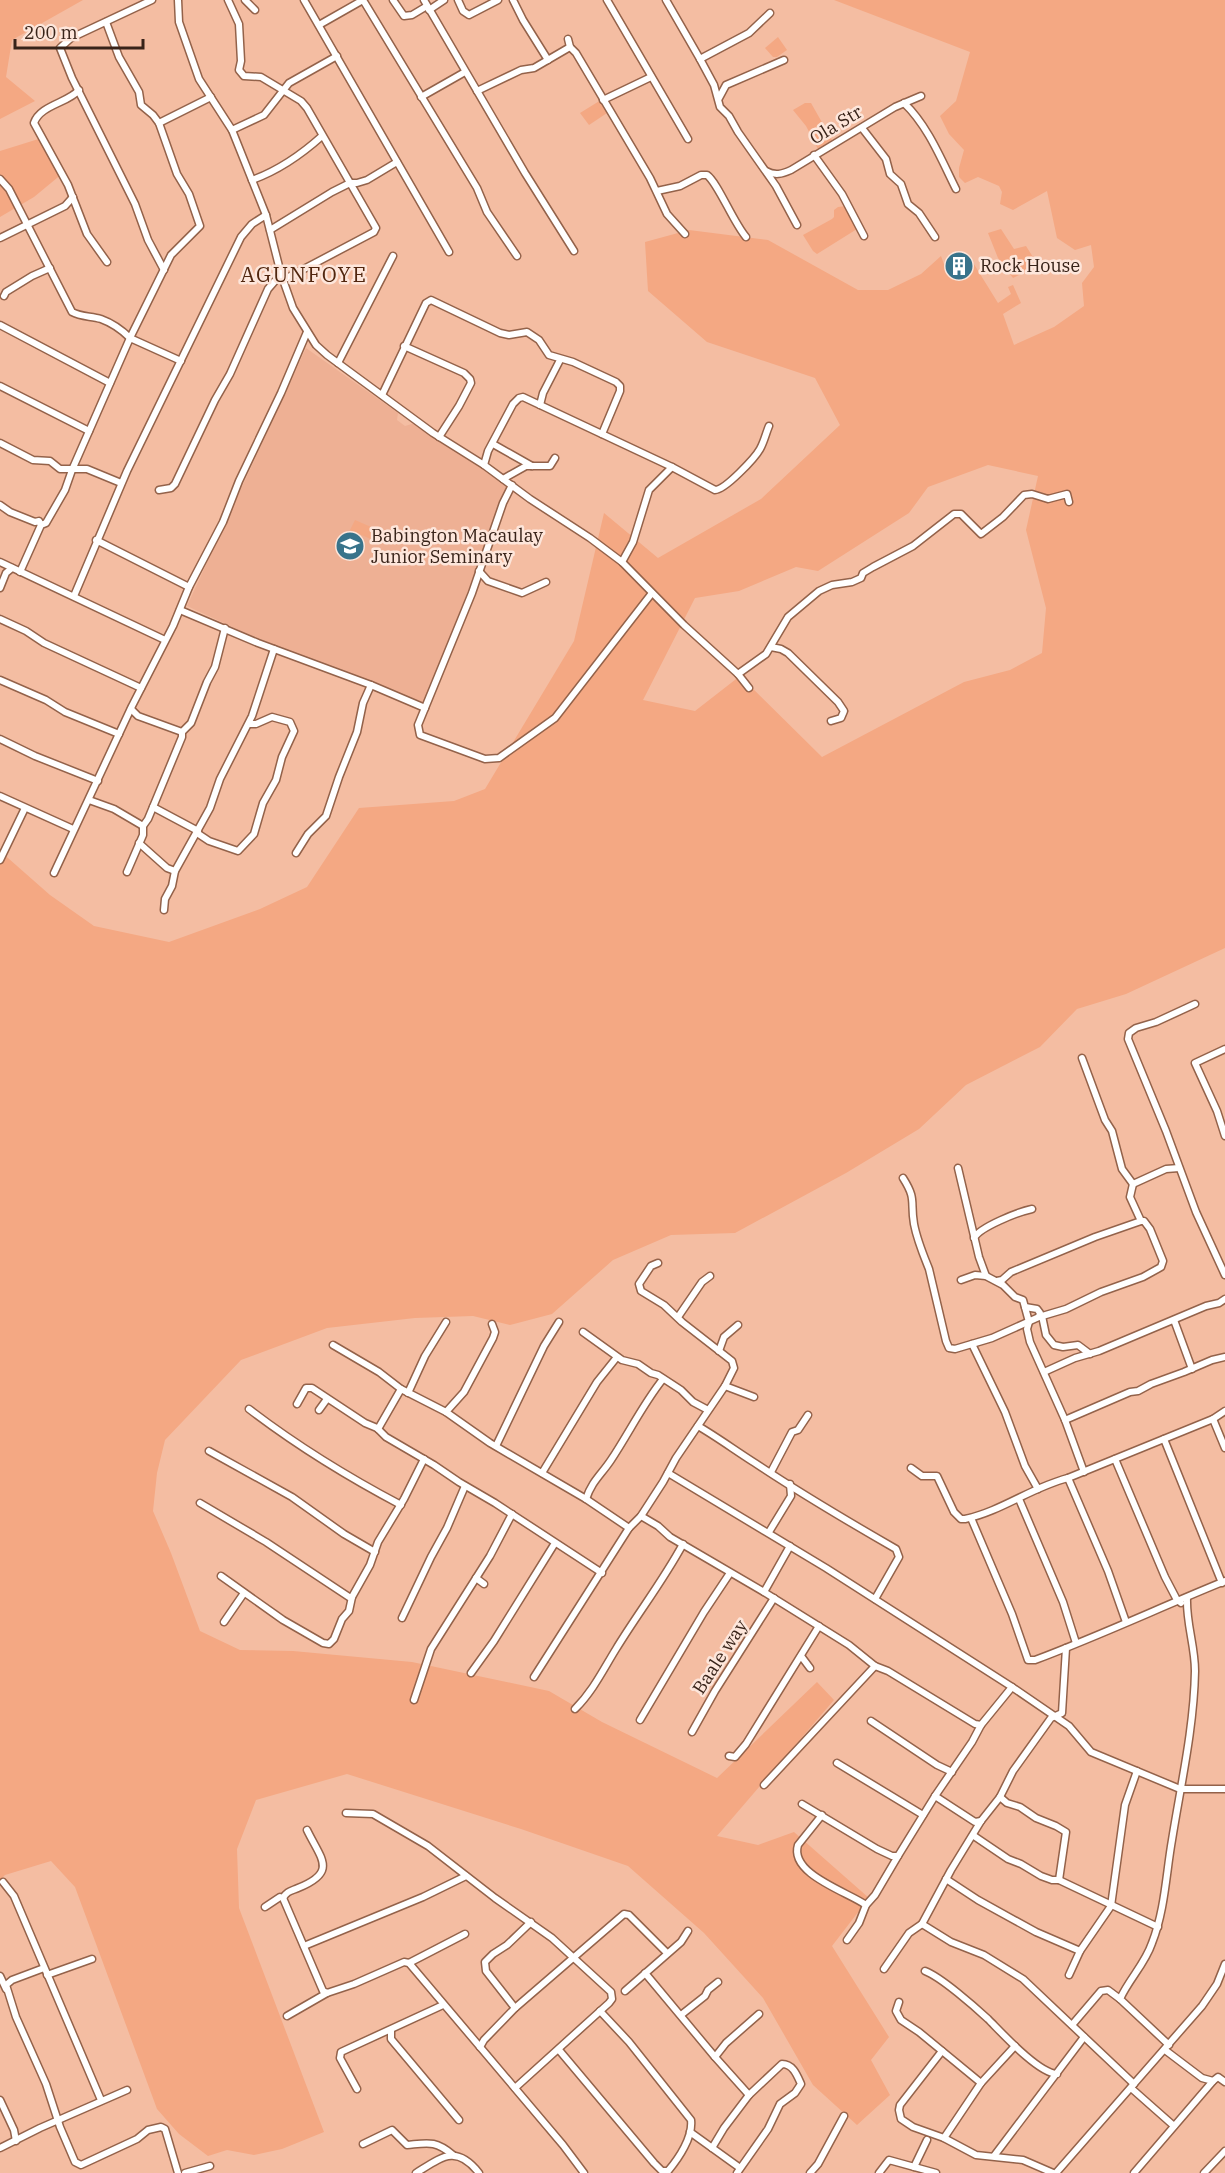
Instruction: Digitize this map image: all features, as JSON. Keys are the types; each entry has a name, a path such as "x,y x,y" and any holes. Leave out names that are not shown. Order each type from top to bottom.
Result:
{"street":[{"path":"152,0 137,3 106,22 71,38 60,48 164,270"},
{"path":"178,0 179,22 199,79 232,130 266,215 282,277 293,308 316,345 439,437 484,465 622,562 738,674 749,688"},
{"path":"159,490 171,488 175,484 274,281 376,230 307,108 301,101 261,77 244,76 239,70 241,61 239,24 228,0"},
{"path":"245,0 255,10"},
{"path":"304,0 362,102 381,130 449,252"},
{"path":"319,25 363,0 477,188 487,213 517,256"},
{"path":"393,0 404,16 412,15 427,5 444,0"},
{"path":"458,0 463,11 469,15 498,0"},
{"path":"513,0 549,60"},
{"path":"607,0 688,139"},
{"path":"666,0 700,59 719,99 720,107 729,116 766,171 797,225"},
{"path":"427,5 574,251"},
{"path":"700,59 749,33 770,13"},
{"path":"21,572 40,525 46,523 65,489 130,338 174,250 200,226 189,194 177,174 159,123 141,105 139,92 119,57 106,22"},
{"path":"568,39 570,47 576,53 657,191 670,219 685,234"},
{"path":"477,91 521,70 534,68 570,47"},
{"path":"232,130 264,115 289,83 337,56"},
{"path":"719,99 726,85 783,60"},
{"path":"421,96 465,72"},
{"path":"603,100 651,77"},
{"path":"79,90 38,115 34,123 74,197 87,234 107,262"},
{"name":"Ola Str","path":"766,171 772,174 782,173 904,103 921,96"},
{"path":"159,123 211,97"},
{"path":"904,103 923,125 947,166 956,189"},
{"path":"862,128 886,159 890,174 901,184 908,204 919,213 935,237"},
{"path":"252,180 262,177 298,155 322,136"},
{"path":"814,154 842,194 864,236"},
{"path":"270,230 350,183 367,180 397,162"},
{"path":"657,191 670,190 701,175 707,175 715,182 732,217 746,237"},
{"path":"0,179 9,189 72,312 103,319 119,328 130,338 181,361"},
{"path":"0,238 65,206 74,197"},
{"path":"74,596 122,483 241,237 266,215"},
{"path":"338,363 393,256"},
{"path":"4,296 6,292 32,276 50,268"},
{"path":"382,395 426,303 431,300 500,333 509,335 527,332 539,340 549,355 589,369 616,382 620,386 620,391 602,434"},
{"path":"0,325 110,383"},
{"path":"54,873 189,587 223,522 239,481 307,332"},
{"path":"404,346 464,373 470,379 471,383 459,406 439,437"},
{"path":"540,405 543,393 560,360"},
{"path":"0,386 89,431"},
{"path":"484,465 488,451 517,399 524,397 672,467 715,490 720,490 760,449 768,426"},
{"path":"0,443 25,458 40,462 50,461 60,469 95,472 122,483"},
{"path":"493,444 533,466"},
{"path":"474,459 488,451"},
{"path":"503,479 526,466 550,466 555,458"},
{"path":"622,562 633,542 649,490 672,467"},
{"path":"512,485 418,725 417,731 423,738 485,759 499,758 555,718 652,593"},
{"path":"738,674 766,654 788,617 819,591 831,585 857,580 863,573 913,546 954,514 961,514 981,534 1003,518 1024,495 1032,494 1048,499 1063,493 1067,494 1069,502"},
{"path":"0,505 10,512 35,522 39,521 40,525"},
{"path":"96,540 189,587"},
{"path":"0,562 165,640"},
{"path":"0,588 6,573 12,568"},
{"path":"479,571 488,581 522,593 546,582"},
{"path":"180,610 425,708"},
{"path":"0,619 26,631 44,643 141,688"},
{"path":"127,872 143,835 143,826 153,807 182,737 182,732 190,723 215,666 225,628"},
{"path":"771,647 788,653 838,702 844,711 841,718 831,721"},
{"path":"164,910 165,899 172,886 175,871 210,808 220,779 249,724 274,649"},
{"path":"0,680 46,699 69,714 119,734"},
{"path":"296,853 308,834 327,816 339,777 357,732 363,703 371,685"},
{"path":"131,709 138,716 182,732"},
{"path":"153,807 209,841 238,851 242,849 246,841 254,834 263,803 276,780 282,757 294,731 290,722 282,718 272,717 256,724 249,724"},
{"path":"0,739 35,756 98,781"},
{"path":"0,796 74,829"},
{"path":"89,800 114,809 143,826"},
{"path":"0,860 25,808"},
{"path":"140,843 166,868 175,871"},
{"path":"1195,1004 1156,1022 1136,1028 1128,1036 1179,1168 1225,1275"},
{"path":"1225,1049 1195,1063 1217,1111 1225,1136"},
{"path":"903,1178 913,1195 914,1224 929,1269 947,1345 955,1349 1040,1316 1066,1309 1101,1292 1143,1277 1161,1267 1163,1261 1150,1229 1144,1221 1141,1221 1130,1197 1133,1184 1122,1169 1112,1131 1082,1058"},
{"path":"958,1168 974,1238 986,1276"},
{"path":"1133,1184 1166,1169 1179,1168"},
{"path":"974,1238 982,1229 1032,1209"},
{"path":"1001,1282 1011,1272 1074,1245 1141,1221"},
{"path":"534,1677 553,1651 559,1636 602,1573 629,1528 641,1516 732,1374 734,1366 732,1361 639,1289 639,1284 649,1269 658,1263"},
{"path":"678,1317 702,1282 710,1275"},
{"path":"961,1280 975,1275 986,1276 1001,1282 1015,1297 1022,1298 1029,1322 1027,1329 1030,1342 1065,1420 1084,1472"},
{"path":"1044,1372 1225,1299"},
{"path":"1025,1307 1037,1309 1040,1312 1046,1335 1054,1345 1078,1346 1090,1354"},
{"path":"1174,1320 1192,1369"},
{"path":"408,1393 428,1350 446,1322"},
{"path":"496,1446 544,1346 559,1322"},
{"path":"446,1412 464,1392 493,1338 495,1332 492,1324"},
{"path":"719,1351 724,1337 738,1325"},
{"path":"583,1332 625,1362 638,1364 681,1390 697,1405 708,1410"},
{"path":"972,1344 1005,1412 1025,1466 1038,1489"},
{"path":"333,1345 386,1377 401,1389 446,1412 496,1446 580,1498 586,1499 629,1528"},
{"path":"542,1473 597,1382 617,1357"},
{"path":"1065,1420 1150,1384 1225,1357"},
{"path":"586,1499 595,1480 611,1461 663,1379"},
{"path":"725,1386 754,1397"},
{"path":"297,1404 301,1394 308,1388 378,1429 386,1437 495,1503 602,1573"},
{"path":"378,1429 401,1389"},
{"path":"319,1410 327,1399"},
{"path":"249,1409 328,1463 401,1505"},
{"path":"911,1468 922,1476 937,1476 958,1517 971,1518 1019,1499 1052,1482 1084,1472 1213,1419 1225,1411"},
{"path":"771,1472 792,1432 798,1430 808,1415"},
{"path":"1213,1419 1225,1448"},
{"path":"698,1425 850,1520 856,1526 896,1548 899,1557 875,1599"},
{"path":"971,1518 1012,1614 1026,1658 1035,1660 1066,1648 1223,1582 1164,1439"},
{"path":"209,1451 292,1497 344,1534 375,1552"},
{"path":"221,1576 284,1620 327,1645 332,1642 342,1619 349,1611 352,1597 370,1565 378,1542 401,1505 423,1459"},
{"path":"1115,1459 1165,1577 1176,1598 1183,1600"},
{"path":"668,1473 769,1532 1056,1716 1069,1726 1091,1752 1180,1789 1225,1789"},
{"path":"1068,1478 1108,1571 1126,1622"},
{"path":"790,1484 791,1496"},
{"path":"402,1618 430,1557 447,1528 465,1486"},
{"path":"769,1532 791,1496 801,1491"},
{"path":"1019,1499 1067,1612 1076,1643"},
{"path":"200,1503 352,1597"},
{"path":"414,1700 431,1649 476,1578 512,1514"},
{"path":"641,1516 849,1645 875,1665 978,1726"},
{"path":"471,1673 494,1641 555,1543"},
{"path":"575,1709 597,1683 615,1650 647,1604 683,1544"},
{"path":"764,1592 790,1546"},
{"path":"640,1720 704,1612 730,1573"},
{"path":"476,1578 484,1584"},
{"path":"224,1622 244,1593"},
{"name":"Baale way","path":"692,1732 774,1598"},
{"path":"1120,1999 1144,1962 1158,1927 1180,1789 1195,1673 1183,1600"},
{"path":"729,1756 735,1757 746,1744 819,1626"},
{"path":"884,1969 909,1933 922,1924 946,1879 975,1833 978,1821 1000,1797 1013,1771 1051,1718 1062,1713 1066,1648"},
{"path":"801,1656 810,1668"},
{"path":"764,1785 875,1665"},
{"path":"847,1940 859,1923 866,1905 875,1895 935,1796 972,1742 978,1726 1012,1687"},
{"path":"871,1721 952,1772"},
{"path":"837,1763 923,1815"},
{"path":"1069,1975 1080,1951 1111,1906 1124,1811 1137,1771"},
{"path":"935,1796 978,1821"},
{"path":"1000,1797 1066,1832 1059,1880"},
{"path":"802,1804 877,1849 892,1856 898,1856"},
{"path":"346,1813 373,1814 420,1841 531,1922 573,1956 612,1995 609,2003 515,2088"},
{"path":"822,1815 796,1850 803,1865 815,1877 866,1905"},
{"path":"265,1907 280,1897 283,1898 288,1892 317,1878 322,1872 321,1857 307,1830"},
{"path":"975,1833 1008,1860 1021,1864 1041,1876 1059,1880 1158,1927"},
{"path":"304,1946 466,1876"},
{"path":"946,1879 978,1900 1036,1932 1080,1951"},
{"path":"3,1882 14,1896 101,2100"},
{"path":"283,1898 323,1991 327,1993"},
{"path":"480,2047 515,2008 621,1916 626,1914 667,1953"},
{"path":"515,2008 484,1966 493,1954 507,1946 531,1922"},
{"path":"922,1924 1016,1974 1072,2025 1158,2114 1174,2126"},
{"path":"625,1991 681,1942 687,1931"},
{"path":"287,2016 327,1993 404,1962 409,1963 465,1934"},
{"path":"7,1992 7,1983 92,1959"},
{"path":"409,1963 584,2173"},
{"path":"942,2051 898,2110 901,2119 905,2123 944,2138 976,2155 1028,2161 1055,2173 1212,1993 1225,1964"},
{"path":"925,1971 938,1977 1015,2046 1049,2073 1057,2074"},
{"path":"645,1973 749,2095"},
{"path":"0,1976 46,2084 75,2162 81,2165 137,2139 148,2130 161,2127 165,2129 178,2173"},
{"path":"681,2015 718,1982"},
{"path":"1072,2025 1101,1991 1108,1990 1120,1999 1167,2047 1203,2078 1213,2081"},
{"path":"899,2002 896,2011 901,2020 981,2083"},
{"path":"357,2089 340,2058 341,2052 443,2005"},
{"path":"559,2050 662,2171 665,2172 671,2168 690,2132 692,2125 690,2118 600,2011"},
{"path":"715,2057 726,2043 759,2014"},
{"path":"391,2030 394,2043 448,2104 459,2120"},
{"path":"994,2156 1084,2037"},
{"path":"944,2138 981,2083 1015,2046"},
{"path":"690,2132 738,2171 768,2129 780,2104 795,2093 801,2084 795,2071 786,2064 782,2064 749,2095 712,2148"},
{"path":"1134,2173 1213,2081 1218,2077 1225,2082"},
{"path":"0,2148 127,2090"},
{"path":"0,2100 14,2130 16,2141"},
{"path":"810,2173 818,2164 844,2116"},
{"path":"363,2144 392,2130 407,2145 423,2142 435,2143 453,2155 467,2160 480,2173"},
{"path":"914,2167 927,2140"},
{"path":"1204,2173 1225,2151"},
{"path":"416,2173 445,2156 453,2155"},
{"path":"879,2173 889,2160 936,2173"},
{"path":"184,2173 210,2166"}],"shaded area":[{"path":"0,0 83,0 12,40 6,77 35,101 0,119"},
{"path":"834,0 1225,0 1225,948 1126,994 1077,1009 1040,1047 966,1085 919,1129 846,1173 735,1233 671,1235 613,1260 552,1314 510,1325 473,1316 415,1318 327,1328 241,1360 165,1440 157,1473 153,1511 200,1631 240,1650 293,1651 412,1662 549,1691 602,1722 717,1778 817,1682 834,1700 717,1836 758,1845 794,1832 869,1898 832,1946 889,2037 871,2060 890,2095 857,2125 813,2085 763,1998 704,1933 628,1866 521,1829 347,1774 256,1800 237,1849 239,1908 324,2132 282,2149 254,2155 227,2150 208,2156 179,2134 157,2109 75,1887 51,1861 5,1875 0,1880 0,851 50,895 94,926 169,942 260,909 307,887 359,808 454,801 485,789 574,641 604,513 658,558 761,499 840,425 815,378 707,342 648,291 645,242 689,230 768,240 858,290 888,290 921,274 941,256 945,267 972,261 998,303 1011,294 1008,287 1013,285 1021,303 1003,314 1014,345 1054,327 1084,306 1082,283 1094,267 1091,245 1075,250 1057,238 1047,191 1013,210 1000,204 1002,192 999,186 978,177 965,183 959,177 964,150 949,134 940,116 956,101 970,52","holes":["988,465 1038,476 1026,530 1046,608 1042,653 1010,670 964,682 822,757 740,676 695,711 643,700 695,598 739,591 796,567 818,571 909,513 928,487"]},
{"path":"778,37 787,50 773,57 765,48"},
{"path":"601,100 607,113 589,125 580,113"},
{"path":"805,103 811,103 832,140 818,149 806,126 793,110"},
{"path":"45,137 63,173 34,197 0,217 0,151"},
{"path":"846,206 857,229 817,254 803,235 832,219 834,210 838,207"},
{"path":"1001,229 1014,249 1026,246 1038,265 1013,278 998,258 988,233"},
{"name":"Babington Macaulay Junior Seminary","path":"306,348 398,413 397,420 405,426 415,423 508,486 425,703 252,636 187,606"},
{"path":"355,520 378,530 373,540 350,530"}],"place":[{"name":"Rock House","path":"959,266"},
{"name":"Babington Macaulay Junior Seminary","path":"350,546"}],"district":[{"name":"AGUNFOYE","path":"304,275"}]}
